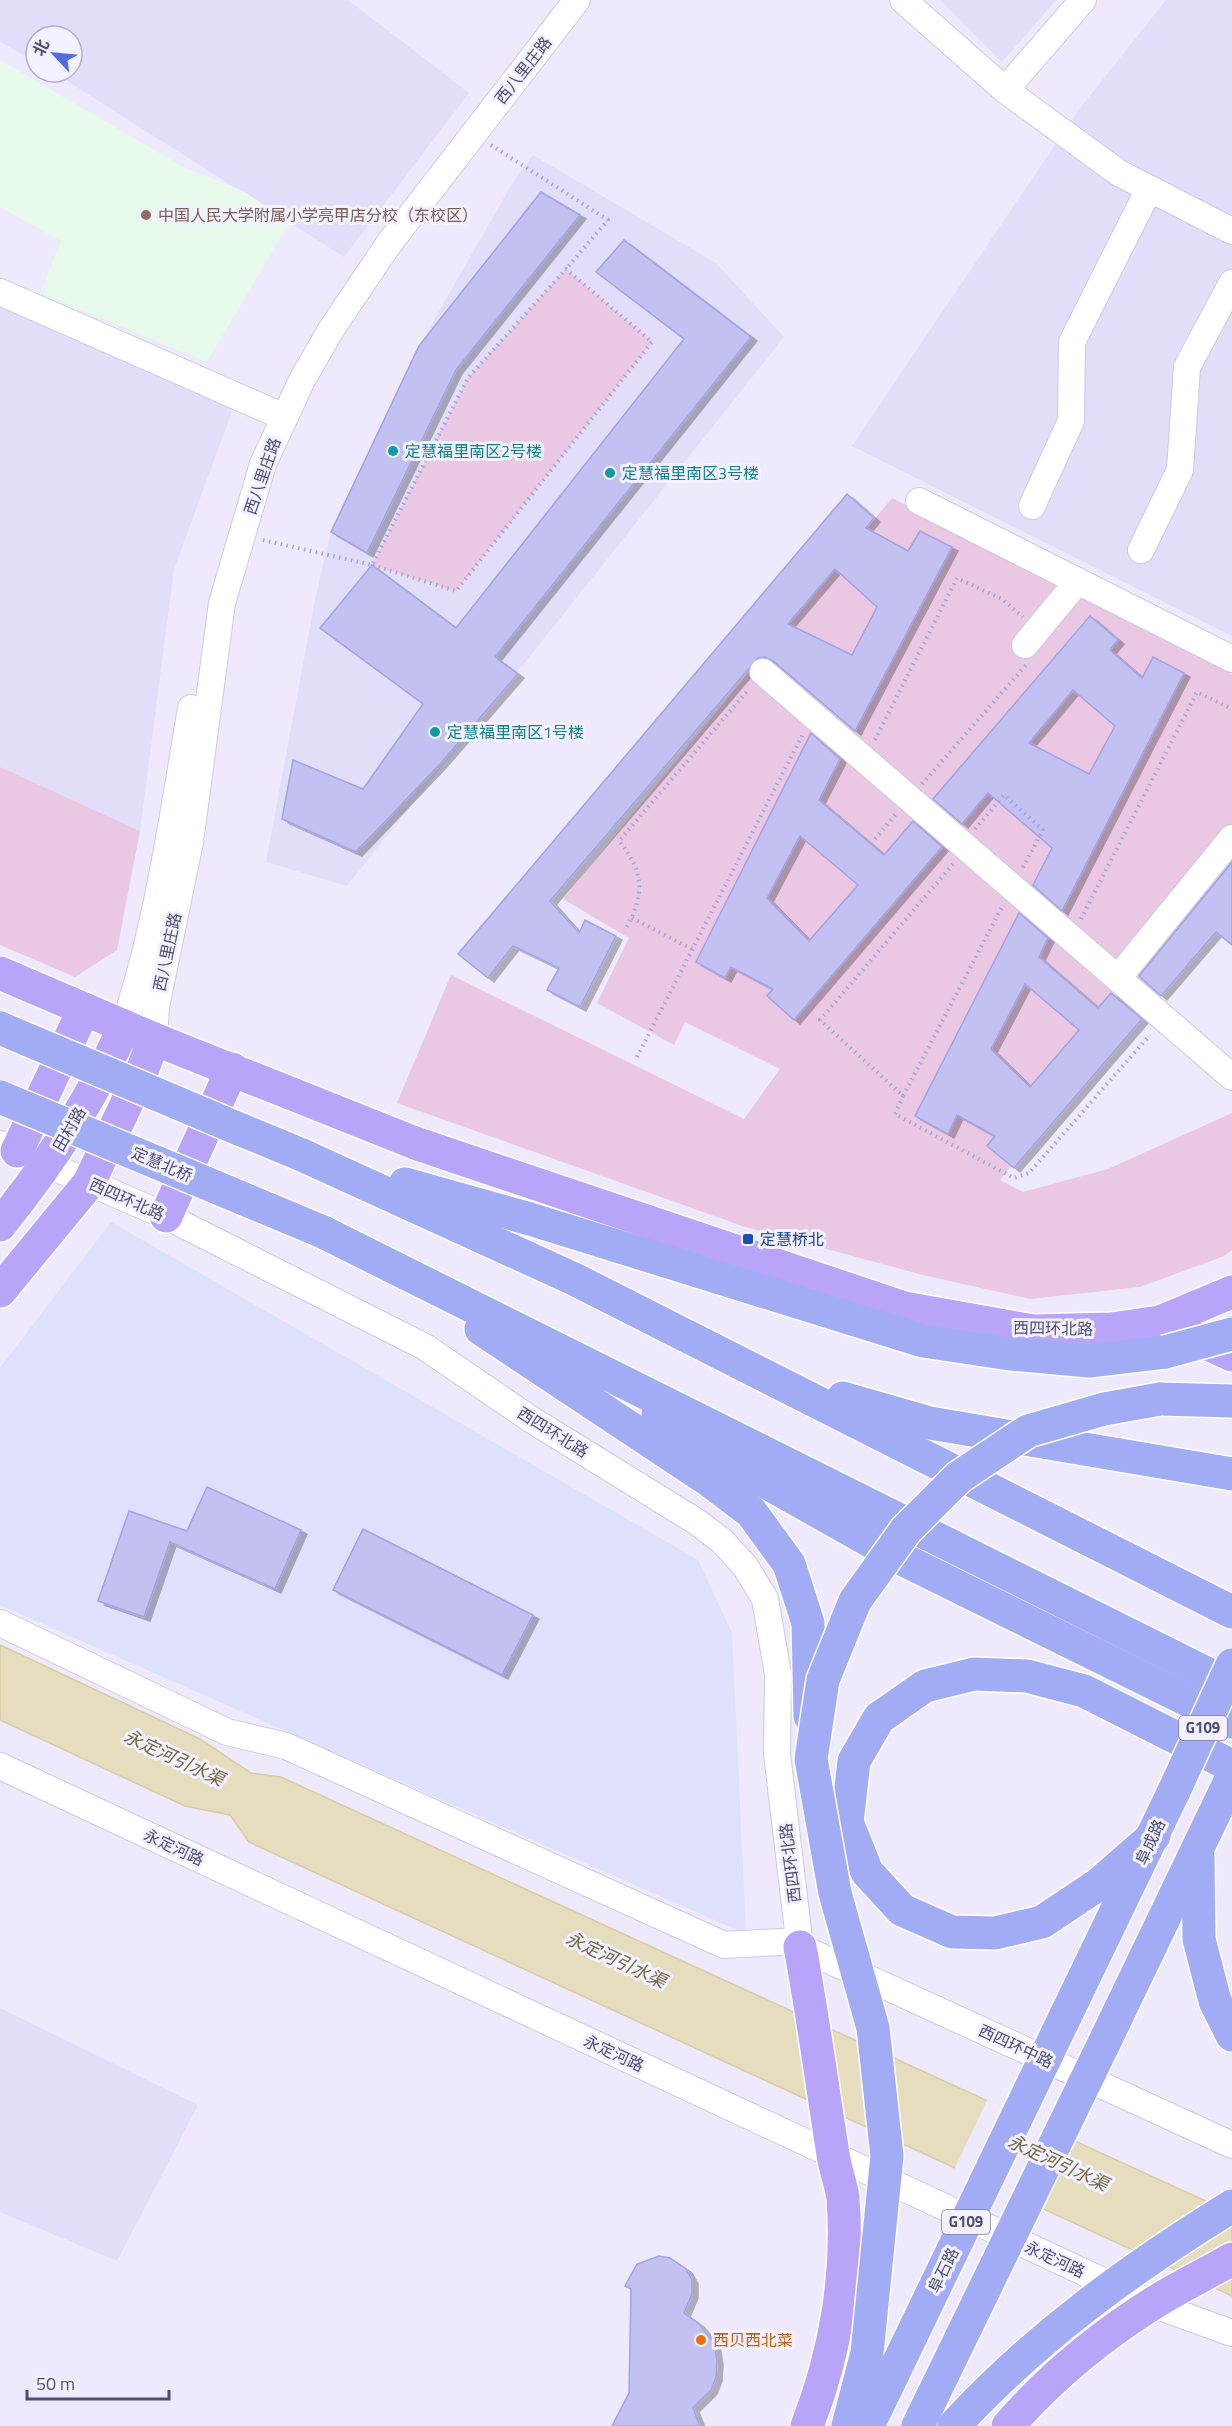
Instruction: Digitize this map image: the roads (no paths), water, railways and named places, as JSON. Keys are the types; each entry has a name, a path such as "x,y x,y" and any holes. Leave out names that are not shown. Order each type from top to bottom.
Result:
{"highway":[{"path":"0,1028 302,1155 574,1279 1232,1612"},
{"name":"定慧北桥","path":"0,1096 323,1232 369,1255"},
{"path":"302,1155 530,1219 923,1341 1010,1354 1089,1361 1162,1337 1232,1334"},
{"path":"369,1255 1232,1686"},
{"path":"369,1255 710,1481 752,1512 789,1564 808,1623 812,1759 835,1893 873,2028 887,2156 867,2354 848,2426"},
{"path":"581,1359 696,1443 904,1560 1232,1722"},
{"path":"767,1376 930,1423 1232,1474"},
{"path":"812,1759 823,1680 855,1601 906,1530 959,1477 1028,1431 1104,1409 1160,1399 1232,1401"},
{"name":"阜成路","path":"1065,2018 1154,1836 1232,1665"},
{"path":"1154,1836 1099,1884 1042,1922 995,1933 952,1932 902,1910 867,1872 847,1822 854,1761 879,1718 925,1686 974,1674 1027,1676 1084,1691 1232,1766"},
{"name":"G109","path":"918,2426 1232,1777"},
{"path":"1197,1851 1199,1939 1215,2001 1232,2035"},
{"name":"阜石路","path":"868,2426 1065,2018"},
{"path":"954,2426 1058,2326 1160,2251 1232,2206"}],"main road":[{"name":"西四环北路","path":"0,973 154,1039 415,1143 904,1308 1034,1331 1111,1329 1162,1337 1232,1292"},
{"path":"8,1147 84,1009"},
{"name":"田村路","path":"0,1225 48,1165 113,1054 124,1026"},
{"path":"0,1291 89,1183 142,1071 154,1039"},
{"path":"166,1216 232,1069"},
{"path":"1162,1337 1232,1355"},
{"name":"西四环北路","path":"801,1955 831,2143"},
{"path":"807,2426 821,2390 837,2320 843,2255 843,2197 831,2143"},
{"path":"1008,2426 1024,2407 1089,2351 1165,2297 1232,2259"}],"street":[{"name":"西八里庄路","path":"154,1039 156,1007 190,842 222,603 279,414 323,318 353,273 562,0"},
{"name":"西八里庄路","path":"124,1026 137,987 172,825 201,644 227,532 246,470 332,328 388,245 577,0"},
{"path":"903,0 1005,90 1119,173 1232,231"},
{"path":"1005,90 1083,0"},
{"path":"1032,506 1071,421 1072,342 1149,189"},
{"path":"1141,550 1180,470 1187,367 1232,283"},
{"path":"0,292 279,414"},
{"path":"920,501 1232,659"},
{"path":"1032,644 1078,581"},
{"path":"764,672 1232,1077"},
{"path":"1118,978 1232,838"},
{"name":"西四环北路","path":"8,1147 166,1216 425,1347 532,1420 697,1522 722,1541 745,1566 765,1599 778,1674 777,1754 801,1955"},
{"path":"0,1623 227,1732 286,1746 724,1945 801,1955"},
{"name":"永定河路","path":"0,1766 831,2143 1165,2297 1232,2333"},
{"name":"西四环中路","path":"801,1955 1232,2145"}],"water":[{"name":"永定河引水渠","path":"0,1645 200,1739 251,1773 281,1777 1232,2213 1232,2296 249,1842 230,1815 185,1806 0,1720"}],"place":[{"name":"中国人民大学附属小学亮甲店分校（东校区）","path":"146,215"},
{"name":"定慧福里南区2号楼","path":"393,451"},
{"name":"定慧福里南区3号楼","path":"610,473"},
{"name":"定慧福里南区1号楼","path":"435,732"},
{"name":"定慧桥北","path":"748,1239"},
{"name":"西贝西北菜","path":"701,2340"}]}
